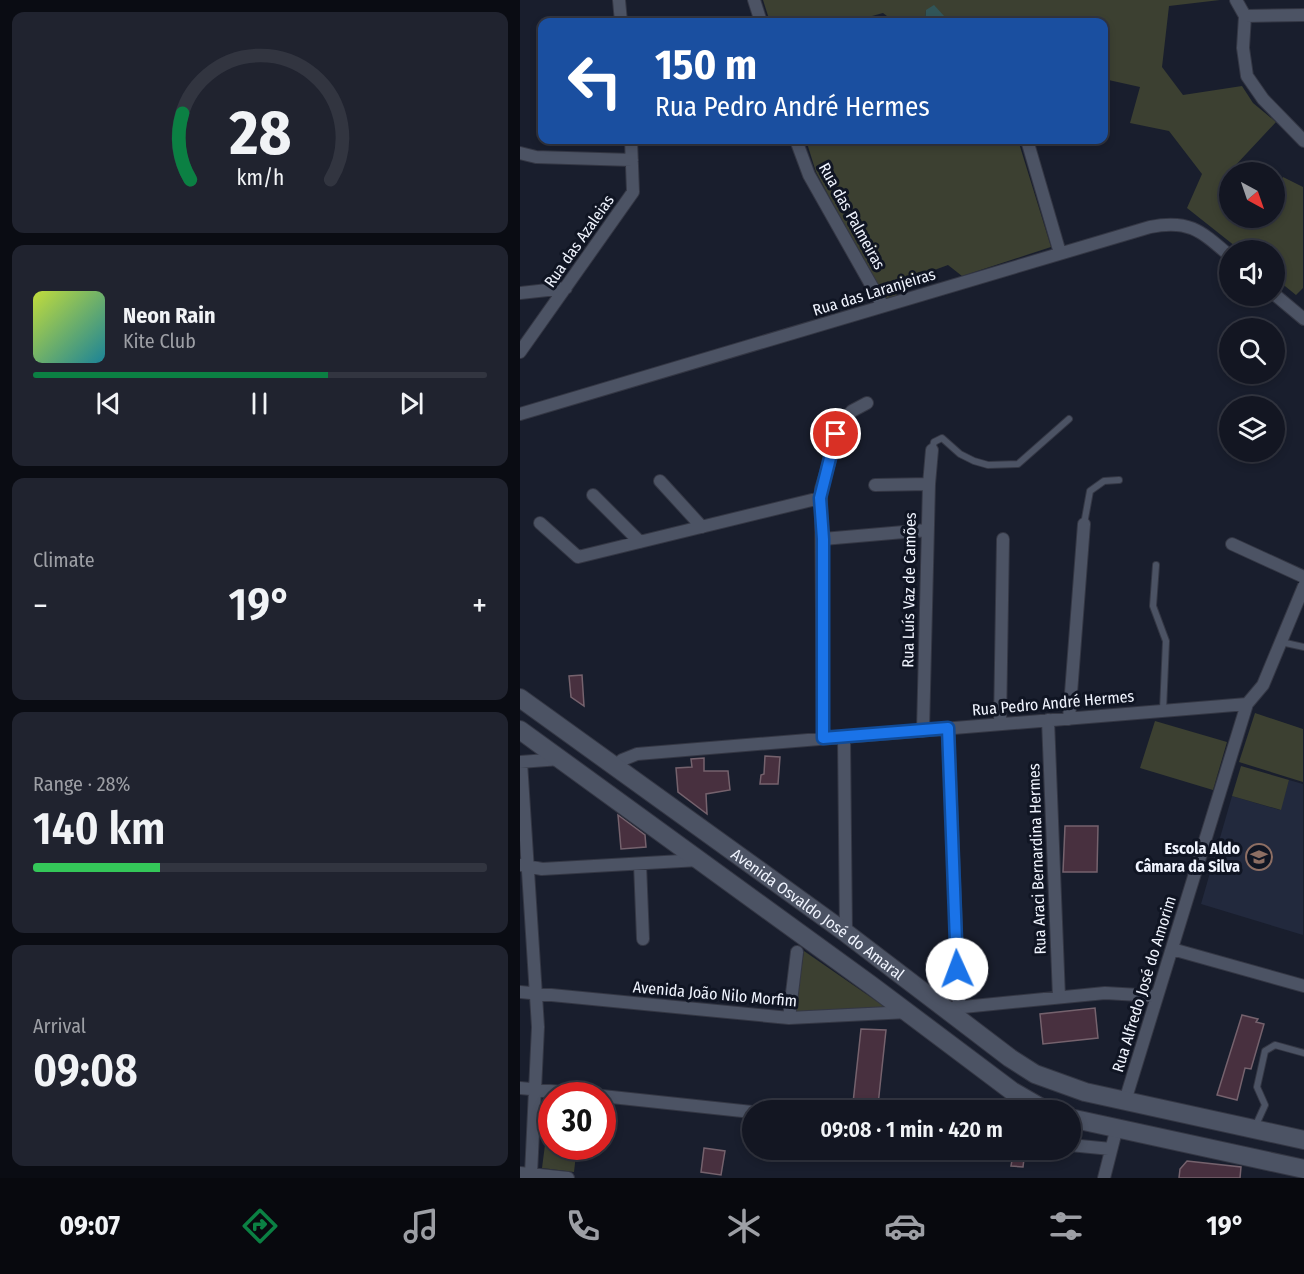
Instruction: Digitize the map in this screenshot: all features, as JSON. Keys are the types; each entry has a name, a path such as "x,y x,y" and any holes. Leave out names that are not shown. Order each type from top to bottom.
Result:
{"main road":[{"name":"Avenida Osvaldo José do Amaral","path":"520,699 952,1008 1010,1058 1035,1074 1085,1092 1254,1131 1303,1138"},
{"name":"Avenida Osvaldo José do Amaral","path":"520,730 908,1012 1012,1091 1028,1100"},
{"path":"591,781 605,780 615,768"},
{"path":"667,837 664,826 667,821 671,818 682,817"},
{"path":"1081,1120 1300,1170"},
{"path":"1300,1170 1288,1159 1287,1150 1292,1142 1303,1138"}],"street":[{"path":"619,0 621,18"},
{"path":"754,0 760,18"},
{"path":"1236,0 1245,16 1243,48 1247,76 1263,99 1303,141"},
{"path":"1245,16 1303,15"},
{"name":"Rua das Azaleias","path":"520,352 633,192 631,144"},
{"name":"Rua das Palmeiras","path":"797,144 809,176 883,306"},
{"path":"1028,144 1060,253"},
{"path":"520,153 536,158 632,160"},
{"name":"Rua das Laranjeiras","path":"520,414 1060,253 1165,224 1183,224 1197,229 1219,246"},
{"path":"520,293 566,288"},
{"path":"1285,303 1303,319"},
{"path":"823,738 823,539 820,498 823,477 841,424 852,411 867,403"},
{"name":"Rua Luís Vaz de Camões","path":"922,730 927,530 932,450"},
{"path":"660,481 702,526"},
{"path":"875,485 929,484"},
{"path":"593,495 640,542"},
{"path":"540,523 578,557 820,498"},
{"path":"1069,719 1084,524"},
{"path":"823,539 927,530"},
{"path":"1000,724 1003,539"},
{"path":"1232,544 1303,577"},
{"name":"Rua Alfredo José do Amorim","path":"1125,1101 1247,704 1263,685 1303,586"},
{"name":"Rua Pedro André Hermes","path":"615,768 629,756 637,754 1247,704"},
{"name":"Rua Araci Bernardina Hermes","path":"1048,720 1059,997"},
{"path":"948,728 952,1008 1116,993 1158,996"},
{"path":"844,737 846,933"},
{"path":"560,759 521,762 524,866 538,1027 537,1089 526,1174 568,1178"},
{"path":"524,866 542,869 700,860"},
{"path":"640,864 643,939"},
{"path":"1172,949 1303,986"},
{"path":"789,1018 797,952"},
{"name":"Avenida João Nilo Morfim","path":"520,992 789,1018 908,1012"},
{"path":"520,1088 537,1089"},
{"path":"616,1097 742,1111"},
{"path":"1104,1178 1117,1127"},
{"path":"1081,1146 1111,1149"}],"lane":[{"path":"932,450 934,442 942,438 960,454 974,461 988,465 1018,464 1069,420"},
{"path":"1084,524 1087,497 1090,491 1104,481 1119,480"},
{"path":"1156,565 1153,606 1166,640 1164,711"},
{"path":"1280,642 1303,647"},
{"path":"1254,1131 1265,1106 1257,1087 1265,1051 1275,1045 1303,1053"}],"shaded area":[{"path":"763,0 1220,0 1169,6 1162,67 1183,95 1242,86 1253,103 1276,122 1239,162 1219,162 1219,228 1285,228 1285,178 1303,187 1303,288 1296,295 1285,286 1285,240 1227,240 1187,208 1202,174 1169,131 1130,123 1140,87 1108,80 1108,18 945,18 926,10 925,18 890,18 883,13 870,18 769,18"},
{"path":"934,5 945,18 925,18 926,10"},
{"path":"807,144 1019,144 1051,247 962,276 948,265 899,283 896,297 884,300 816,172"},
{"path":"1255,713 1303,729 1303,782 1239,762"},
{"path":"1155,721 1227,742 1213,790 1140,768"},
{"path":"1241,766 1289,780 1281,810 1232,796"},
{"name":"Escola Aldo Câmara da Silva","path":"1289,780 1303,784 1303,935 1201,904 1232,796 1280,810"},
{"path":"804,951 885,1007 795,1013"},
{"path":"543,1160 575,1160 574,1172 542,1168"}],"building":[{"path":"582,675 584,706 571,697 569,676"},
{"path":"765,756 780,757 778,784 760,784 761,775 764,774"},
{"path":"704,758 704,771 728,771 730,790 706,794 707,814 678,792 676,768 692,767 691,759"},
{"path":"618,815 645,835 646,847 621,849"},
{"path":"1065,826 1098,826 1097,872 1063,872"},
{"path":"1095,1008 1098,1038 1043,1044 1040,1014"},
{"path":"1242,1015 1258,1019 1256,1022 1264,1024 1251,1069 1245,1068 1237,1100 1217,1095"},
{"path":"861,1029 886,1030 879,1100 853,1100"},
{"path":"704,1148 725,1151 721,1175 701,1172"},
{"path":"1012,1160 1024,1160 1023,1167 1011,1166"},
{"path":"1187,1161 1241,1167 1240,1178 1179,1178 1180,1169"}],"place":[{"name":"Escola Aldo Câmara da Silva","path":"1259,857"}],"route":[{"path":"836,434 823,477 820,498 823,539 823,738 948,728 957,969"}]}
